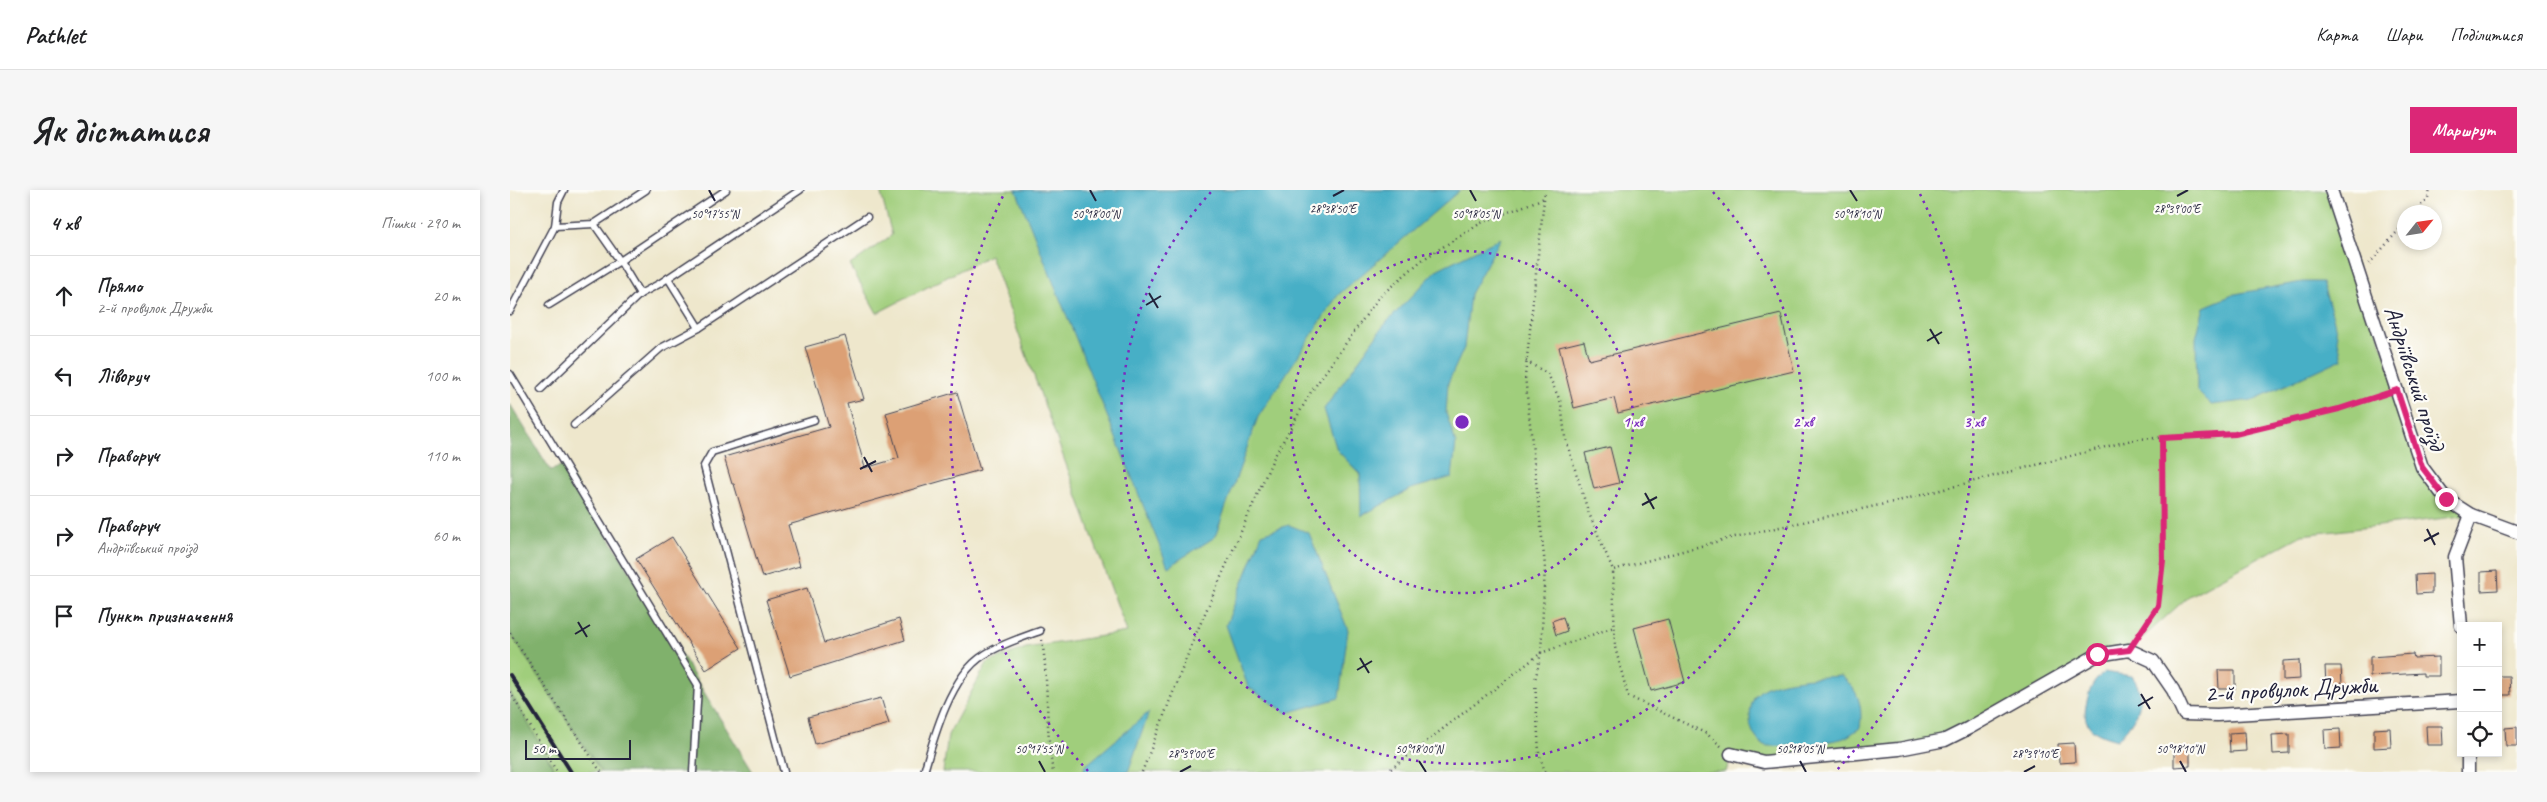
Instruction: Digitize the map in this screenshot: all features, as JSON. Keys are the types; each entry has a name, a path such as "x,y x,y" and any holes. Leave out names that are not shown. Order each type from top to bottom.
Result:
{"street":[{"name":"Андріївський проїзд","path":"2331,190 2422,467 2446,499 2471,515 2517,532"},
{"path":"2461,622 2455,556 2471,515"},
{"path":"1731,754 1764,762 1899,749 1945,740 2097,654 2129,650"},
{"name":"2-й провулок Дружби","path":"2129,650 2153,661 2173,690 2184,714 2217,715 2457,701"},
{"path":"2468,757 2468,772"}],"lane":[{"path":"510,311 555,226 558,202 564,190"},
{"path":"555,226 594,224 646,190"},
{"path":"549,305 620,261 726,190"},
{"path":"541,389 640,294 668,278 800,190"},
{"path":"574,425 661,348 699,328 867,217"},
{"path":"594,224 640,294"},
{"path":"668,278 699,328"},
{"path":"510,374 698,684 693,772"},
{"path":"784,772 704,466 712,452 814,420"},
{"path":"924,772 930,749 962,676 983,655 1040,631"}],"path":[{"path":"1545,190 1525,376 1545,566 1541,653 1535,681 1539,753 1545,772"},
{"path":"2421,205 2428,198 2430,190"},
{"path":"1142,772 1195,636 1273,459 1311,392 1379,297 1422,260 1481,223 1544,198"},
{"path":"2359,276 2397,232"},
{"path":"1526,360 1548,374 1562,403 1565,438 1588,511 1612,570 1615,647 1628,696 1707,734 1731,754"},
{"path":"1612,570 1730,538 1898,501 2136,439 2235,434 2339,409 2397,390"},
{"path":"2129,650 2158,606 2163,560 2162,438"},
{"path":"1387,772 1541,653 1614,627"},
{"path":"1040,631 1047,670 1048,744 1053,772"},
{"path":"510,632 601,772"},
{"path":"510,692 556,772"}],"green space":[{"path":"880,190 2331,190 2422,467 2471,515 2302,535 2189,596 2129,650 2097,655 1945,740 1764,762 1731,754 1726,772 943,772 948,735 987,663 1026,648 1127,632 990,255 877,313 850,265 892,235"},
{"path":"510,404 551,471 564,464 753,772 601,772 510,633"},
{"path":"510,633 601,772 556,772 510,696"},
{"path":"510,692 556,772 510,772"}],"water":[{"path":"1016,190 1460,190 1338,295 1258,417 1215,537 1168,567"},
{"path":"1501,238 1470,294 1464,348 1448,383 1446,413 1456,443 1452,477 1411,489 1361,516 1360,474 1337,450 1324,409 1384,325 1438,269"},
{"path":"2302,282 2322,282 2333,317 2342,359 2253,400 2211,405 2197,391 2196,338 2204,307 2235,294"},
{"path":"1289,525 1309,533 1348,630 1339,698 1287,713 1248,687 1226,625 1262,534"},
{"path":"2104,672 2132,676 2140,693 2138,710 2117,740 2096,732 2087,723 2085,710 2091,688"},
{"path":"1841,676 1856,693 1861,713 1860,728 1844,738 1803,744 1769,746 1764,745 1756,738 1751,727 1750,712 1753,701 1759,692 1786,681"},
{"path":"1149,712 1128,772 1085,772 1084,767"}],"building":[{"path":"1781,314 1794,371 1618,413 1614,398 1574,408 1559,347 1584,341 1589,360"},
{"path":"845,336 864,399 847,403 865,468 899,458 886,413 957,392 980,470 788,525 800,566 762,577 724,457 829,427 805,347"},
{"path":"1610,447 1619,483 1594,489 1585,453"},
{"path":"672,537 741,648 706,670 636,559"},
{"path":"2497,571 2498,590 2481,591 2481,572"},
{"path":"2432,574 2432,593 2416,594 2415,575"},
{"path":"807,588 824,643 899,619 905,640 790,676 766,600"},
{"path":"1563,617 1567,631 1556,635 1552,621"},
{"path":"1668,619 1685,682 1651,691 1634,628"},
{"path":"2413,654 2414,658 2439,657 2439,676 2423,676 2423,673 2370,676 2370,657"},
{"path":"2299,660 2300,679 2283,680 2283,661"},
{"path":"2325,666 2341,666 2342,684 2326,685"},
{"path":"2218,670 2235,670 2235,689 2219,689"},
{"path":"2502,676 2509,676 2510,695 2502,695"},
{"path":"881,698 889,724 815,744 808,717"},
{"path":"2426,726 2442,726 2443,745 2427,745"},
{"path":"2517,727 2517,746 2506,746 2505,728"},
{"path":"2390,728 2391,747 2374,748 2374,729"},
{"path":"2340,729 2341,748 2325,749 2324,730"},
{"path":"2245,732 2246,751 2230,752 2229,733"},
{"path":"2289,734 2289,753 2273,754 2272,735"},
{"path":"2074,743 2075,762 2059,763 2058,744"},
{"path":"2190,747 2190,766 2174,767 2174,748"}],"railway":[{"path":"510,675 571,772"}],"route":[{"path":"2097,654 2129,650 2158,606 2163,560 2162,438 2235,434 2339,409 2397,390 2422,467 2446,499"}]}
